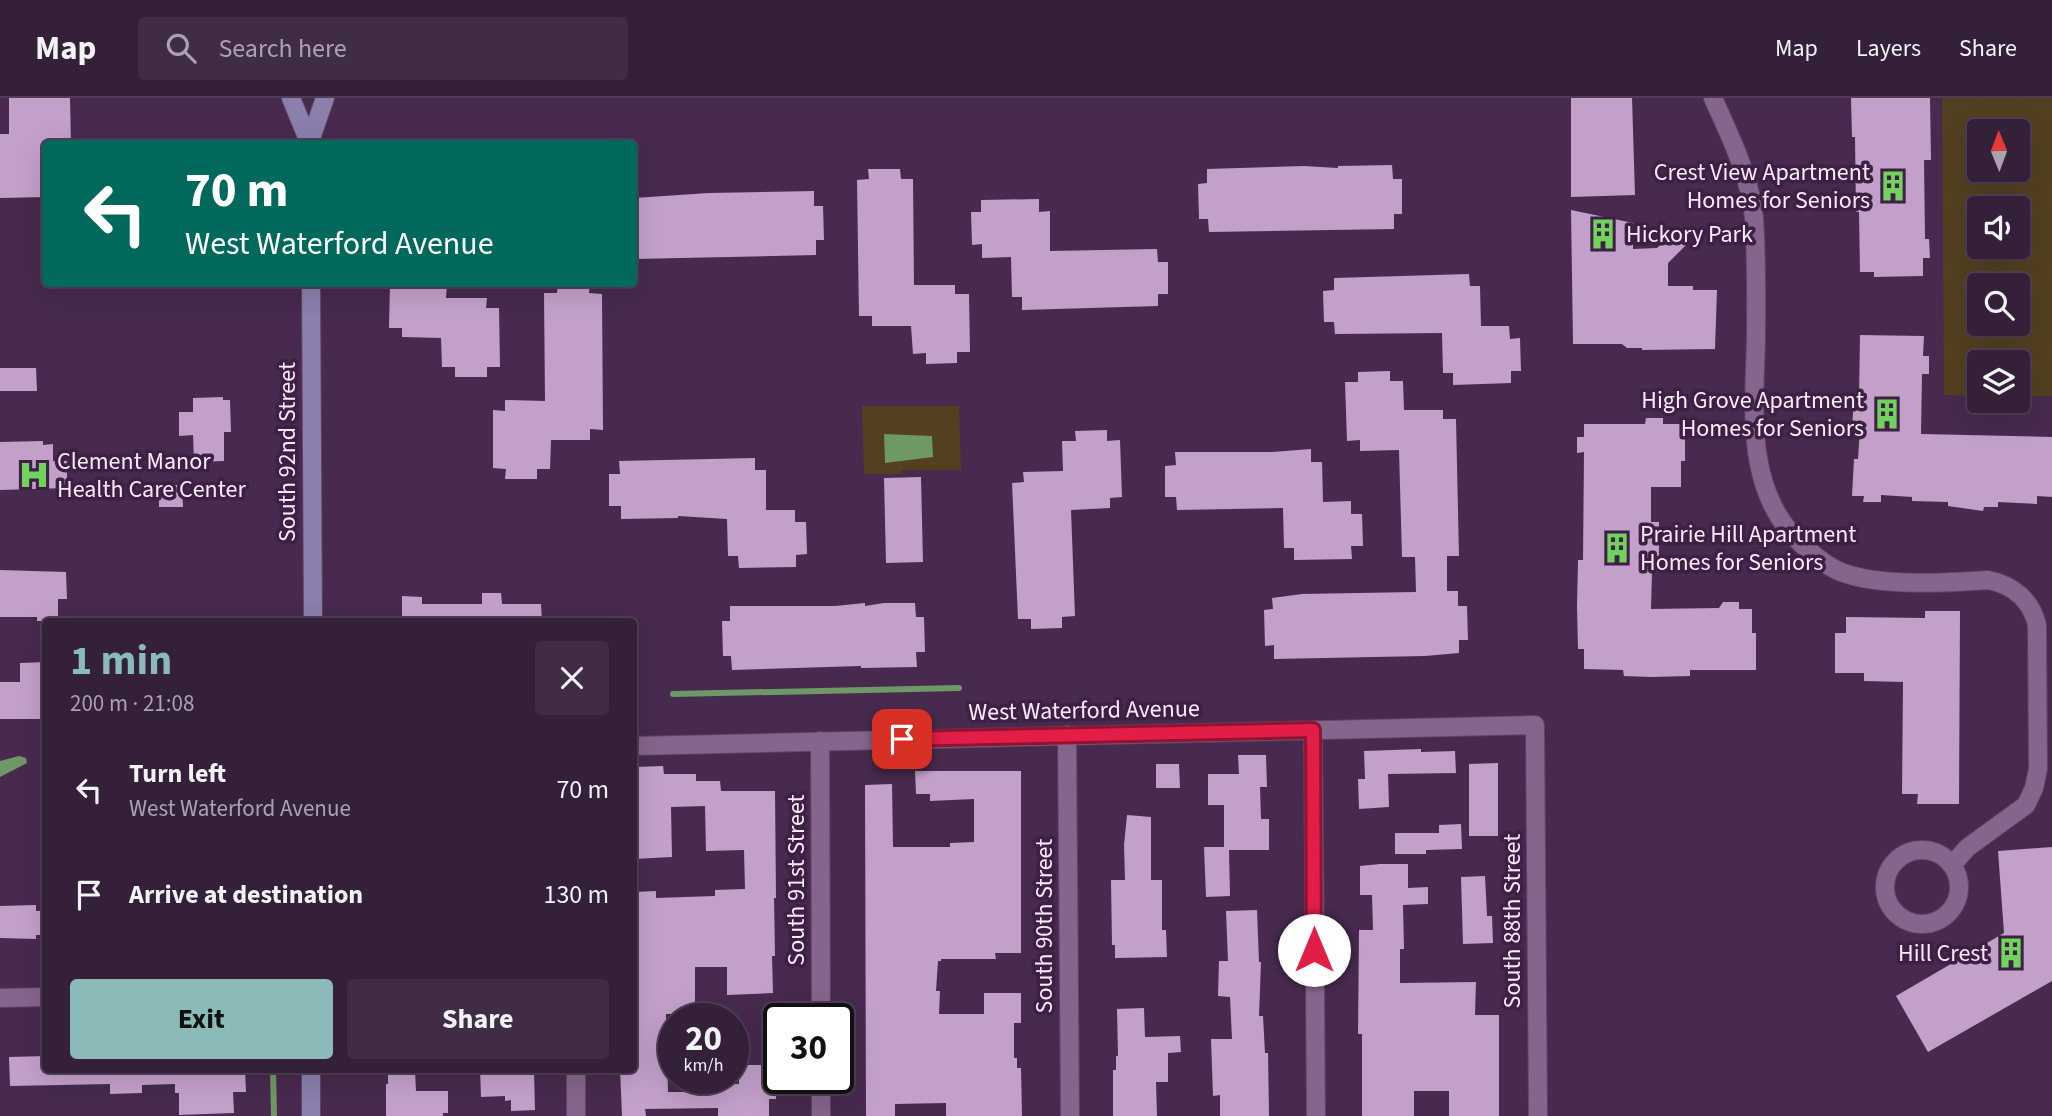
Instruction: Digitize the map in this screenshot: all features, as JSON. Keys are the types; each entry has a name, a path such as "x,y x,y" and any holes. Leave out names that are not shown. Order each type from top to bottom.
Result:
{"main road":[{"path":"291,98 308,140"},
{"path":"310,140 325,98"},
{"name":"South 92nd Street","path":"311,287 313,618"},
{"path":"311,1073 311,1116"}],"street":[{"path":"1713,98 1745,176 1754,215 1754,432 1760,471 1768,498 1780,519 1794,538 1819,559 1841,572 1894,581 1988,580 2004,583 2033,609 2037,625 2038,769 2034,788 2026,805 1967,848 1953,864"},
{"name":"West Waterford Avenue","path":"637,746 1535,725"},
{"name":"South 88th Street","path":"1535,725 1538,1116"},
{"path":"1313,730 1315,1116"},
{"name":"South 90th Street","path":"1067,735 1070,1116"},
{"name":"South 91st Street","path":"820,741 821,1003"},
{"path":"1912,850 1935,851 1953,864 1960,887 1958,899 1952,910 1943,918 1920,924 1898,915 1890,906 1885,895 1885,884 1893,863 1902,855 1912,850"},
{"path":"0,998 42,997"},
{"path":"576,1073 576,1116"},
{"path":"821,1094 821,1116"}],"shaded area":[{"path":"1942,98 2052,98 2052,396 2030,396 2030,350 1967,350 1967,396 1944,395"},
{"path":"862,406 959,406 961,470 902,470 901,474 864,474"},
{"path":"884,434 932,436 933,457 885,463"},
{"path":"19,756 26,758 27,763 0,777 0,761"}],"building":[{"path":"9,98 70,98 71,140 42,140 42,197 0,198 0,134 9,134"},
{"path":"1571,98 1632,98 1635,195 1571,197"},
{"name":"Crest View Apartment Homes for Seniors","path":"1851,98 1930,98 1931,160 1924,160 1925,239 1929,239 1930,258 1923,258 1923,276 1874,277 1874,272 1860,272 1859,212 1856,212 1855,137 1852,137"},
{"path":"1392,165 1393,179 1402,179 1402,214 1394,214 1394,229 1209,232 1208,219 1199,219 1198,184 1207,183 1207,169"},
{"path":"868,169 900,169 901,179 913,179 914,285 955,285 955,294 969,294 970,352 957,352 957,363 926,364 926,353 913,354 911,326 872,326 872,316 859,316 857,180 869,179"},
{"path":"814,191 814,206 823,206 824,240 816,240 816,255 637,259 637,198"},
{"path":"1039,199 1039,212 1050,211 1050,251 1157,249 1158,262 1168,262 1168,294 1158,294 1158,306 1022,310 1022,297 1012,297 1011,257 982,258 982,244 972,245 971,212 981,212 981,200"},
{"name":"Hickory Park","path":"1571,210 1633,223 1633,249 1657,248 1674,232 1687,244 1668,263 1668,286 1717,290 1715,349 1642,350 1627,348 1622,344 1573,344"},
{"path":"1469,274 1470,286 1480,286 1481,326 1509,326 1510,339 1520,338 1521,371 1511,371 1511,383 1453,385 1453,373 1443,373 1442,333 1335,334 1334,322 1324,322 1323,291 1334,290 1334,278"},
{"path":"390,287 447,287 446,298 487,298 486,308 499,308 500,367 487,367 487,377 455,377 455,367 442,367 441,338 402,337 402,328 389,328"},
{"path":"558,287 590,287 589,293 602,294 603,430 590,429 590,440 551,440 550,469 537,469 537,479 505,479 506,469 493,468 493,410 505,411 505,400 545,401 544,293 557,293"},
{"name":"High Grove Apartment Homes for Seniors","path":"1860,335 1924,336 1923,356 1929,356 1929,374 1922,374 1921,434 2052,437 2052,497 2037,496 2037,504 1998,502 1998,507 1984,507 1983,511 1948,506 1948,502 1912,501 1912,497 1881,495 1881,502 1863,502 1864,496 1852,496 1854,459 1858,459 1860,428 1852,428 1854,399 1859,399"},
{"name":"Clement Manor Health Care Center","path":"0,368 36,368 37,391 0,391"},
{"path":"1390,371 1390,381 1403,381 1404,410 1443,410 1443,419 1456,419 1459,556 1447,556 1447,591 1458,591 1458,606 1467,606 1468,640 1459,640 1459,653 1274,659 1274,645 1265,646 1264,610 1273,609 1272,598 1302,594 1416,592 1415,557 1402,557 1399,450 1360,451 1360,440 1347,441 1345,382 1358,382 1358,372"},
{"path":"223,397 223,400 230,400 231,432 224,432 224,461 194,462 193,435 179,436 179,412 193,412 193,398"},
{"name":"Prairie Hill Apartment Homes for Seniors","path":"1646,418 1663,418 1663,424 1685,424 1685,461 1681,461 1681,487 1651,487 1651,522 1659,522 1659,572 1652,572 1651,609 1719,608 1723,602 1739,602 1739,609 1752,609 1752,633 1756,633 1756,670 1690,670 1690,676 1651,677 1624,676 1623,670 1584,669 1584,649 1578,649 1577,607 1578,560 1583,560 1584,452 1577,453 1577,437 1584,437 1584,424 1645,424"},
{"path":"1107,430 1107,441 1120,440 1122,497 1110,498 1110,508 1071,510 1075,616 1062,617 1062,628 1031,629 1031,619 1018,619 1012,483 1024,482 1023,472 1063,471 1062,441 1076,441 1075,431"},
{"name":"Clement Manor Health Care Center","path":"43,441 43,445 53,444 53,461 67,461 67,488 0,490 0,442"},
{"path":"1311,449 1311,462 1322,462 1323,502 1351,501 1351,514 1362,514 1363,546 1351,546 1352,559 1294,560 1294,548 1284,548 1283,508 1177,510 1176,497 1165,497 1165,466 1176,465 1175,452 1272,452"},
{"path":"755,458 755,470 766,470 766,510 795,510 795,522 806,522 807,554 796,555 796,567 739,568 738,556 728,556 727,519 678,516 621,519 621,506 609,506 609,474 620,474 619,461"},
{"path":"921,477 923,562 886,563 884,478"},
{"path":"159,485 182,485 183,507 159,507"},
{"path":"0,570 66,572 67,599 58,599 58,618 42,618 42,621 37,621 37,617 0,617"},
{"path":"482,593 501,593 502,604 541,604 542,618 402,618 402,596 422,597 422,604 482,604"},
{"path":"865,603 865,606 915,603 916,617 924,617 925,652 916,652 917,667 732,670 731,656 723,656 722,621 730,621 730,606 835,606"},
{"path":"1925,611 1960,611 1959,804 1917,804 1918,794 1902,794 1903,682 1864,681 1864,673 1835,673 1835,633 1846,633 1846,617 1925,618"},
{"path":"42,662 42,719 0,719 0,682 20,682 20,663"},
{"path":"1421,749 1421,752 1455,751 1456,773 1388,774 1389,807 1359,809 1358,779 1365,779 1364,751"},
{"path":"1238,755 1266,755 1267,787 1260,787 1261,819 1269,819 1269,850 1229,850 1230,896 1206,897 1204,847 1224,847 1224,805 1208,805 1208,774 1239,774"},
{"path":"1498,763 1498,836 1469,836 1469,764"},
{"path":"1156,764 1179,764 1180,788 1156,788"},
{"path":"663,766 664,774 696,774 696,781 720,781 721,791 775,791 773,993 727,995 727,967 695,967 695,1003 658,1003 658,1094 749,1094 749,1065 763,1065 763,1094 776,1094 776,1099 769,1099 769,1116 718,1116 718,1108 645,1109 646,1116 622,1116 620,1073 637,1073 637,892 656,891 656,898 715,896 715,890 745,889 744,850 706,851 705,806 671,807 672,857 637,859 637,767"},
{"path":"915,771 1021,771 1021,953 995,953 996,959 941,959 938,961 936,991 940,991 939,1014 984,1014 984,993 1021,993 1021,1023 1014,1023 1014,1058 1017,1058 1017,1068 1021,1068 1022,1116 946,1116 946,1103 895,1104 895,1116 866,1116 865,785 892,784 893,847 950,847 950,843 974,842 974,799 930,801 930,794 916,794"},
{"path":"1127,815 1151,817 1151,880 1162,880 1162,930 1166,930 1167,957 1115,958 1115,945 1112,945 1111,880 1125,880"},
{"path":"1461,824 1462,849 1426,850 1426,854 1395,854 1395,833 1439,833 1439,825"},
{"name":"Hill Crest","path":"2052,847 2052,981 1928,1052 1896,996 2004,933 1998,851"},
{"path":"1408,864 1408,888 1428,887 1428,904 1403,905 1404,949 1400,949 1400,983 1476,982 1475,1015 1499,1015 1499,1116 1449,1116 1449,1091 1414,1091 1414,1116 1362,1116 1362,1034 1358,1034 1359,930 1373,930 1372,895 1360,895 1360,866"},
{"path":"1485,876 1487,916 1492,916 1493,943 1463,944 1461,877"},
{"path":"36,905 36,911 42,911 42,935 36,935 36,939 0,938 0,906"},
{"path":"1257,910 1261,962 1259,1016 1263,1016 1265,1053 1268,1053 1269,1116 1220,1116 1220,1095 1213,1096 1211,1039 1232,1039 1230,997 1218,996 1219,961 1228,961 1226,911"},
{"path":"1144,1008 1145,1037 1180,1036 1181,1052 1168,1053 1168,1082 1156,1082 1157,1116 1113,1116 1113,1070 1116,1070 1118,1056 1117,1009"},
{"path":"42,1056 42,1073 245,1073 246,1092 233,1092 234,1113 179,1115 179,1093 175,1093 175,1084 142,1085 142,1093 110,1094 110,1084 10,1086 9,1057"},
{"path":"388,1073 415,1073 416,1091 448,1091 448,1113 443,1113 443,1116 386,1116"},
{"path":"480,1073 534,1073 535,1110 511,1111 511,1100 505,1101 505,1096 481,1097"}],"waterway":[{"path":"673,694 959,688"},
{"path":"273,1073 274,1116"}],"place":[{"name":"Crest View Apartment Homes for Seniors","path":"1893,186"},
{"name":"Hickory Park","path":"1603,234"},
{"name":"High Grove Apartment Homes for Seniors","path":"1887,414"},
{"name":"Clement Manor Health Care Center","path":"34,475"},
{"name":"Prairie Hill Apartment Homes for Seniors","path":"1617,548"},
{"name":"Hill Crest","path":"2011,953"}],"route":[{"path":"902,739 1313,730 1314,950"}]}
